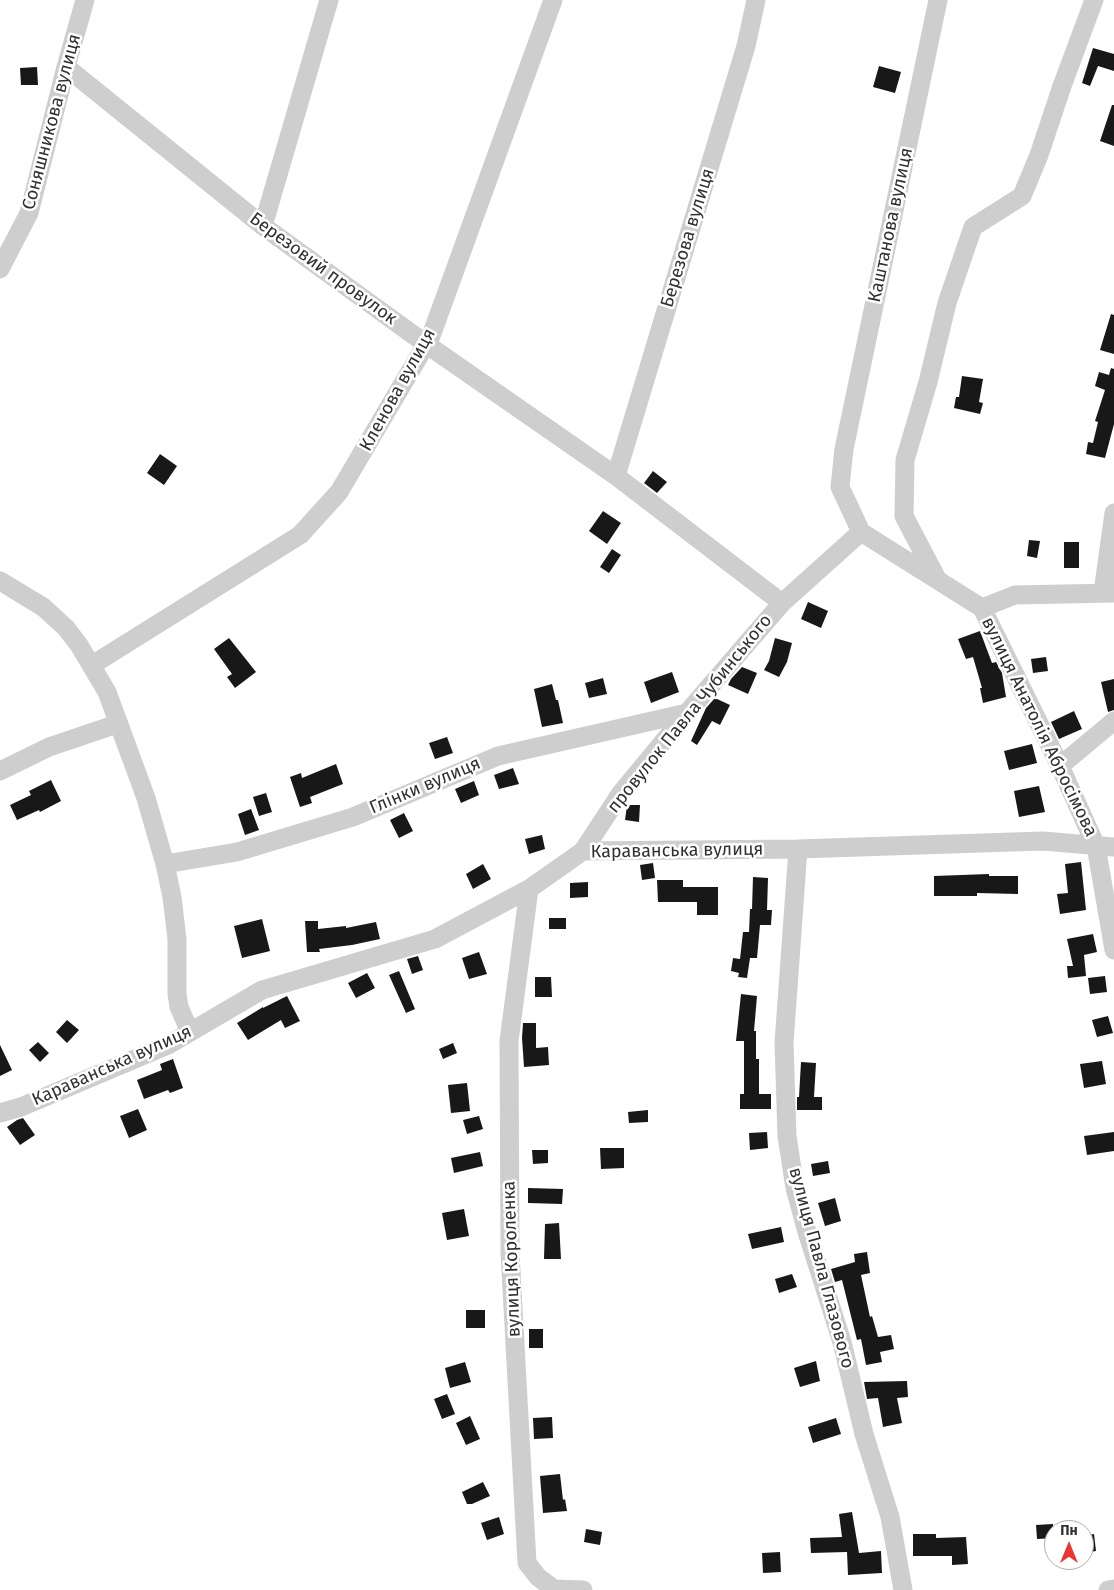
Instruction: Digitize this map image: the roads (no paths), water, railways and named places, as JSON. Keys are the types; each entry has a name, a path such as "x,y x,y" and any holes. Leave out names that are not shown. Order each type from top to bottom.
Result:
{"street":[{"name":"Соняшникова вулиця","path":"0,269 29,213 66,67 86,0"},
{"path":"263,226 329,0"},
{"name":"Кленова вулиця","path":"92,665 300,535 340,492 431,336 553,0"},
{"name":"Березова вулиця","path":"616,476 744,54 756,0"},
{"name":"Каштанова вулиця","path":"862,532 840,487 844,449 938,0"},
{"path":"937,580 904,516 905,460 928,382 947,303 973,227 1022,196 1039,155 1094,0"},
{"name":"Березовий провулок","path":"66,67 263,226 426,344 616,476"},
{"name":"провулок Павла Чубинського","path":"616,476 782,603"},
{"path":"862,532 982,608 1015,595 1108,593 1114,513"},
{"name":"провулок Павла Чубинського","path":"583,851 621,793 782,603 862,532"},
{"path":"0,581 43,607 66,628 92,665 107,692 117,724 146,798 165,864 172,898 177,939 177,994 179,1006 190,1032"},
{"name":"вулиця Анатолія Абросімова","path":"982,608 1060,766 1105,846 1114,950"},
{"name":"Глінки вулиця","path":"165,864 237,852 353,816 498,756 687,713"},
{"path":"1060,766 1114,721"},
{"path":"0,771 49,747 117,724"},
{"name":"Караванська вулиця","path":"0,1113 20,1107 168,1045 262,990 435,939 529,889 583,851 798,850 1043,841 1105,846"},
{"name":"вулиця Павла Глазового","path":"798,850 784,1043 787,1136 796,1188 807,1232 842,1342 864,1434 890,1517 904,1590"},
{"name":"вулиця Короленка","path":"529,889 509,1041 510,1253 527,1563 538,1577 554,1589 583,1590"},
{"path":"1108,1590 1114,1590"}]}
